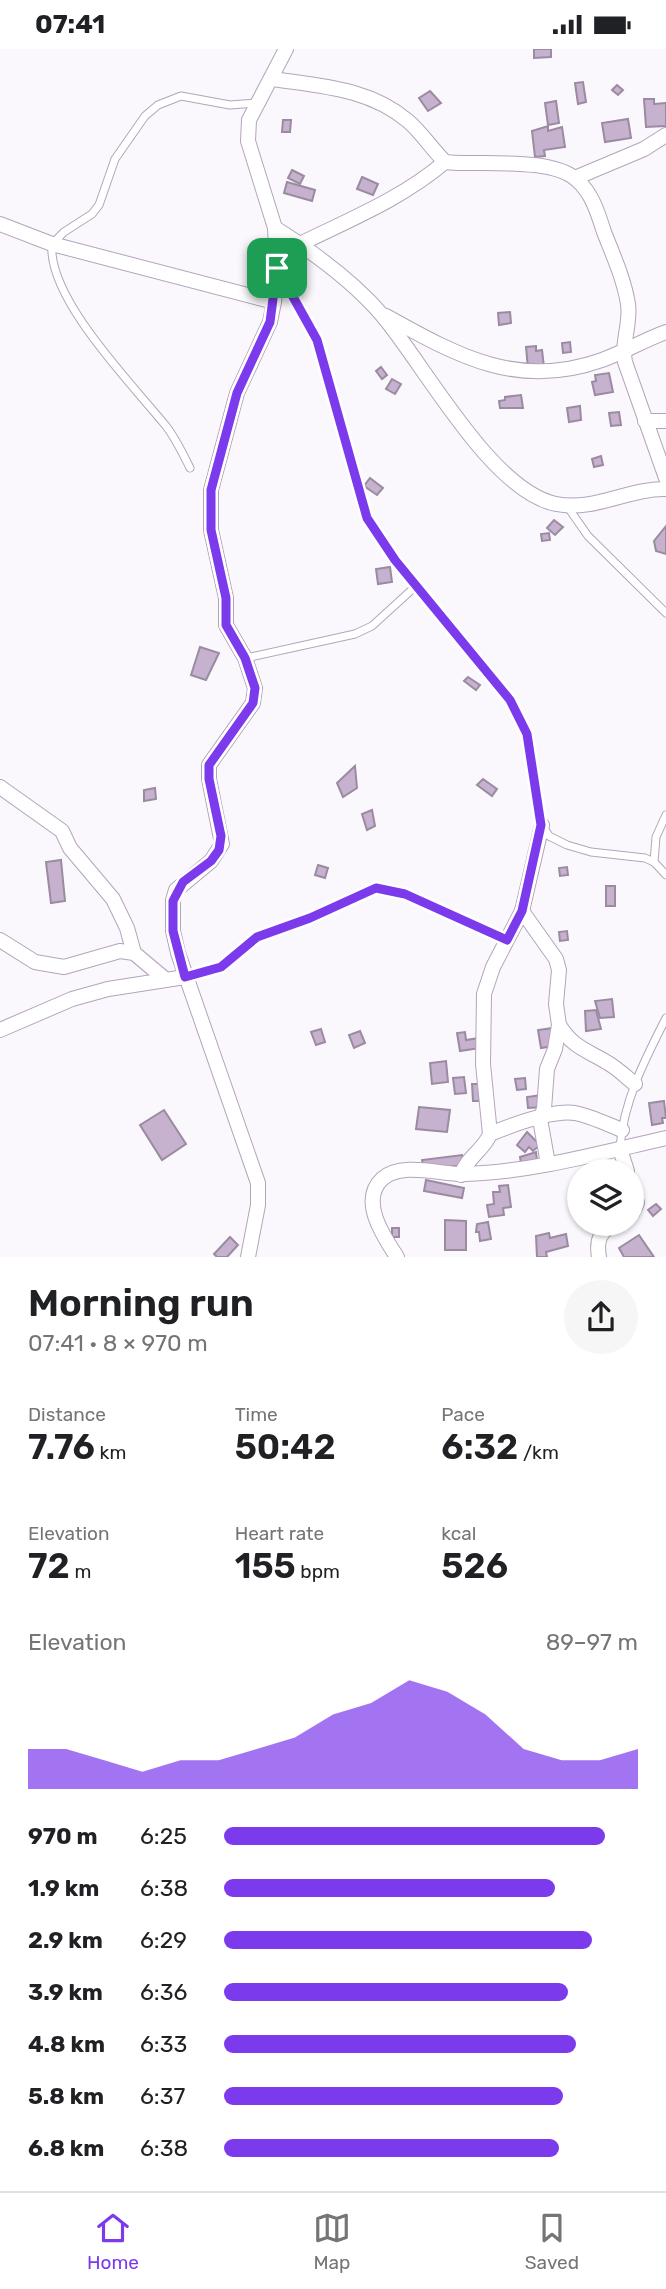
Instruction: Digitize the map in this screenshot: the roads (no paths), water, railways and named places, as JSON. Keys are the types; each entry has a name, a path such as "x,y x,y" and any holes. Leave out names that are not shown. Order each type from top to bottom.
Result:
{"street":[{"path":"248,1257 258,1205 258,1183 185,977 173,931 173,901 176,890 211,861 222,844 209,779 209,765 253,703 255,688 245,658 226,625 226,598 211,530 211,490 237,393 270,322 274,302 277,268 275,228 248,141 249,120 286,49"},
{"path":"272,79 351,91 378,101 409,121 445,162"},
{"path":"575,178 620,160 666,135"},
{"path":"300,244 384,205 418,184 445,162 504,162 559,171 575,178 596,208 623,281 630,319 622,351 666,478"},
{"path":"0,224 52,244 274,302"},
{"path":"275,228 336,271 382,314 465,431 530,493 549,502 567,505 600,503 666,489"},
{"path":"382,314 446,350 508,370 561,369 602,360 666,332"},
{"path":"645,421 666,421"},
{"path":"0,787 62,831 70,848 113,899 127,928 134,953"},
{"path":"461,1175 466,1162 485,1144 490,1134 483,1064 484,994 522,911 541,825"},
{"path":"522,911 556,959 559,1025 547,1069 544,1109 540,1119 548,1164"},
{"path":"0,940 35,962 64,967 120,951 134,953 165,979"},
{"path":"0,1030 72,999 120,985 185,977"},
{"path":"559,1025 566,1036 586,1054 607,1062 635,1084"},
{"path":"490,1134 516,1123 575,1113 622,1129"},
{"path":"397,1257 383,1237 375,1216 373,1193 384,1176 400,1172 441,1171 461,1175 548,1164 666,1137"},
{"path":"620,1149 623,1159"},
{"path":"599,1257 597,1243 600,1236"}],"lane":[{"path":"190,468 167,428 134,390 71,303 53,269 52,244 64,232 92,214 115,159 145,116 158,105 181,96 230,105 257,103"},
{"path":"277,268 317,340 367,518 395,560 499,685 522,717 532,756 541,825 549,836 567,845 654,862 666,875"},
{"path":"567,505 588,536 666,613"},
{"path":"245,658 355,634 372,626 417,585"},
{"path":"654,862 656,837 666,815"},
{"path":"185,977 221,967 257,937 310,918 376,888 405,894 507,940"},
{"path":"620,1149 622,1129 635,1084 666,1018"}]}
